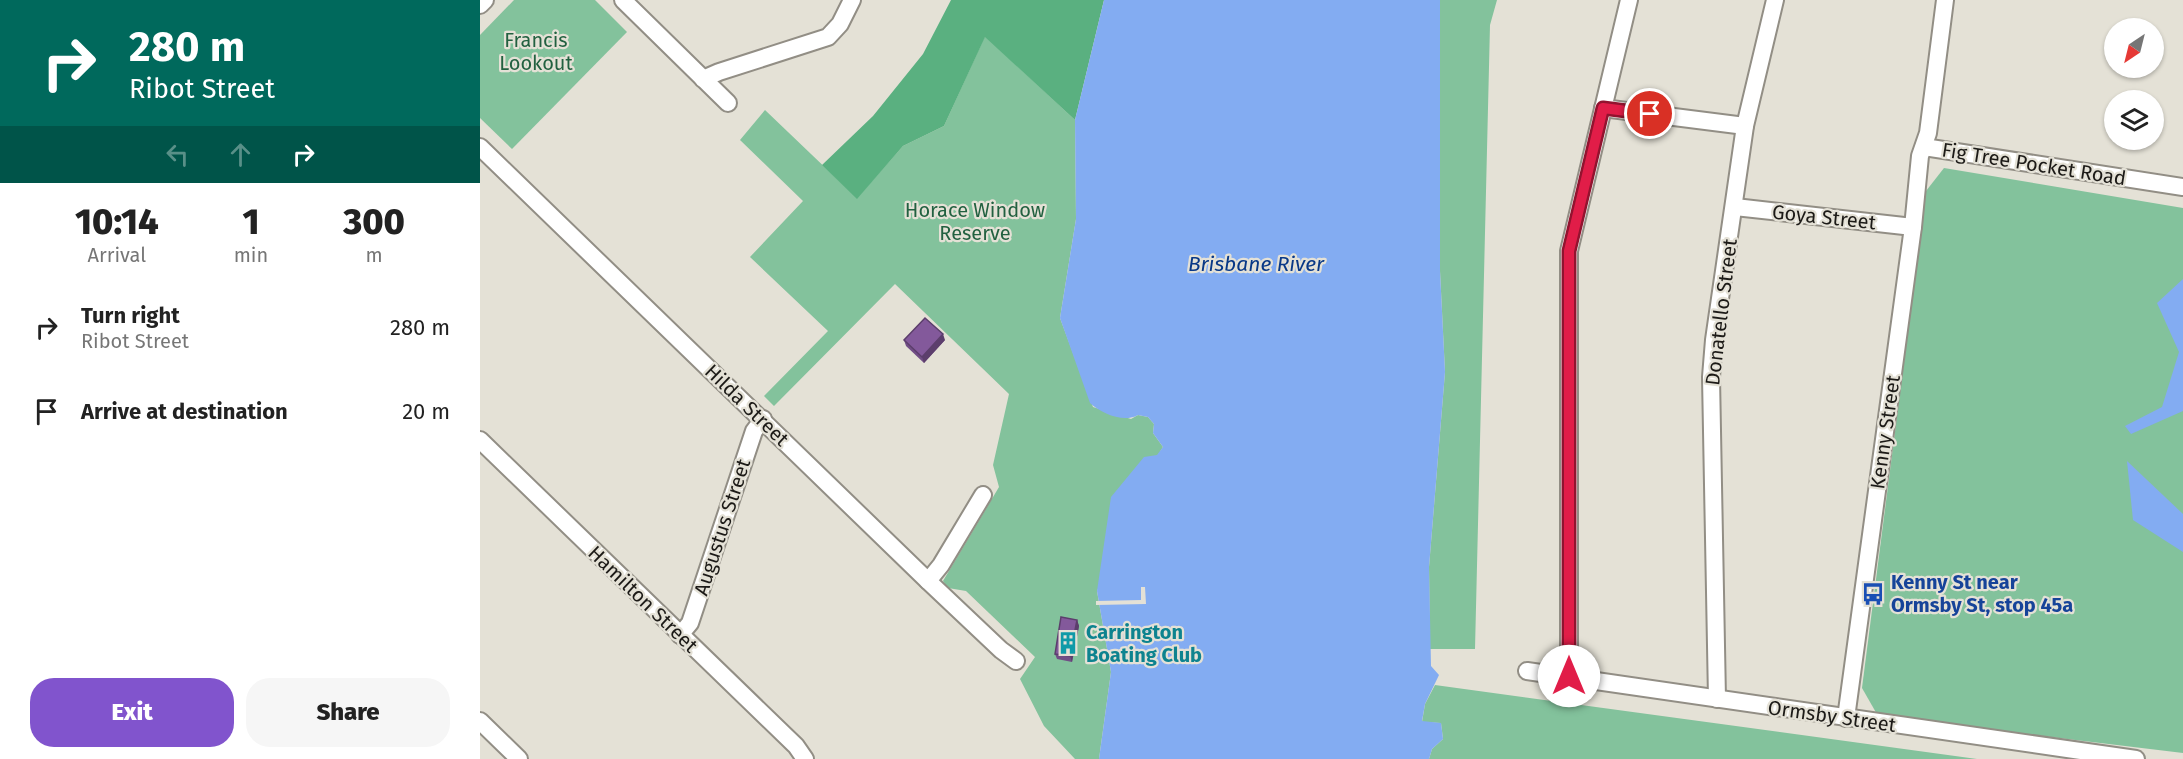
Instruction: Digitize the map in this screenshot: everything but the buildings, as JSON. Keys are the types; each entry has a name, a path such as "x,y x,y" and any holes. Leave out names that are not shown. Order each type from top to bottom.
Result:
{"street":[{"path":"480,5 485,0"},
{"path":"623,0 728,103"},
{"path":"703,79 822,40 834,31 852,0"},
{"path":"1569,676 1569,251 1629,0"},
{"name":"Donatello Street","path":"1717,699 1711,377 1714,340 1745,126 1775,0"},
{"name":"Fig Tree Pocket Road","path":"1945,0 1928,133 1924,147 2183,188"},
{"path":"1603,108 1745,126"},
{"name":"Hilda Street","path":"480,147 928,581 1001,650 1016,661"},
{"name":"Kenny Street","path":"1846,718 1920,156 1924,147"},
{"name":"Goya Street","path":"1735,207 1912,227"},
{"name":"Augustus Street","path":"681,635 689,625 754,431 763,419"},
{"name":"Hamilton Street","path":"480,440 796,746 805,759"},
{"path":"928,581 941,565 983,495"},
{"name":"Ormsby Street","path":"1527,670 2136,759"},
{"path":"480,721 519,759"}],"green space":[{"name":"Francis Lookout","path":"514,0 595,0 627,32 512,149 480,118 480,35"},
{"path":"951,0 1104,0 1075,120 985,37 944,126 903,146 857,199 822,165 873,116 923,54"},
{"path":"1440,0 1497,0 1490,25 1475,649 1430,649 1429,567 1445,372 1440,271"},
{"name":"Horace Window Reserve","path":"985,36 1075,120 1076,219 1060,318 1093,407 1131,419 1138,415 1148,417 1154,424 1153,433 1163,447 1097,591 1111,672 1099,759 1075,759 1044,726 1020,679 1035,657 966,591 948,588 943,581 999,487 993,465 1009,394 895,284 774,406 764,396 828,331 750,257 803,201 740,140 765,110 857,198 903,146 944,126"},
{"path":"1944,168 2183,208 2183,753 1878,716 1862,688 1926,191"},
{"path":"1435,685 1977,759 1429,759 1432,749 1443,739 1441,723 1422,722 1425,704"}],"water":[{"name":"Brisbane River","path":"1104,0 1440,0 1440,271 1445,372 1429,567 1431,666 1439,675 1425,704 1422,721 1441,723 1443,739 1432,749 1429,759 1099,759 1111,672 1097,591 1111,497 1144,457 1157,455 1163,447 1153,433 1154,424 1148,417 1138,415 1120,418 1101,411 1090,403 1060,318 1076,219 1075,120"},
{"path":"2183,279 2183,411 2131,434 2125,426 2162,407 2179,352 2157,303"},
{"path":"2127,461 2183,514 2183,552 2133,520"}],"pier":[{"path":"1141,587 1145,587 1146,604 1096,605 1096,601 1141,600"}],"place":[{"name":"Kenny St near Ormsby St, stop 45a","path":"1873,594"},
{"name":"Carrington Boating Club","path":"1068,643"}],"route":[{"path":"1569,676 1569,251 1603,108 1650,114"}]}
